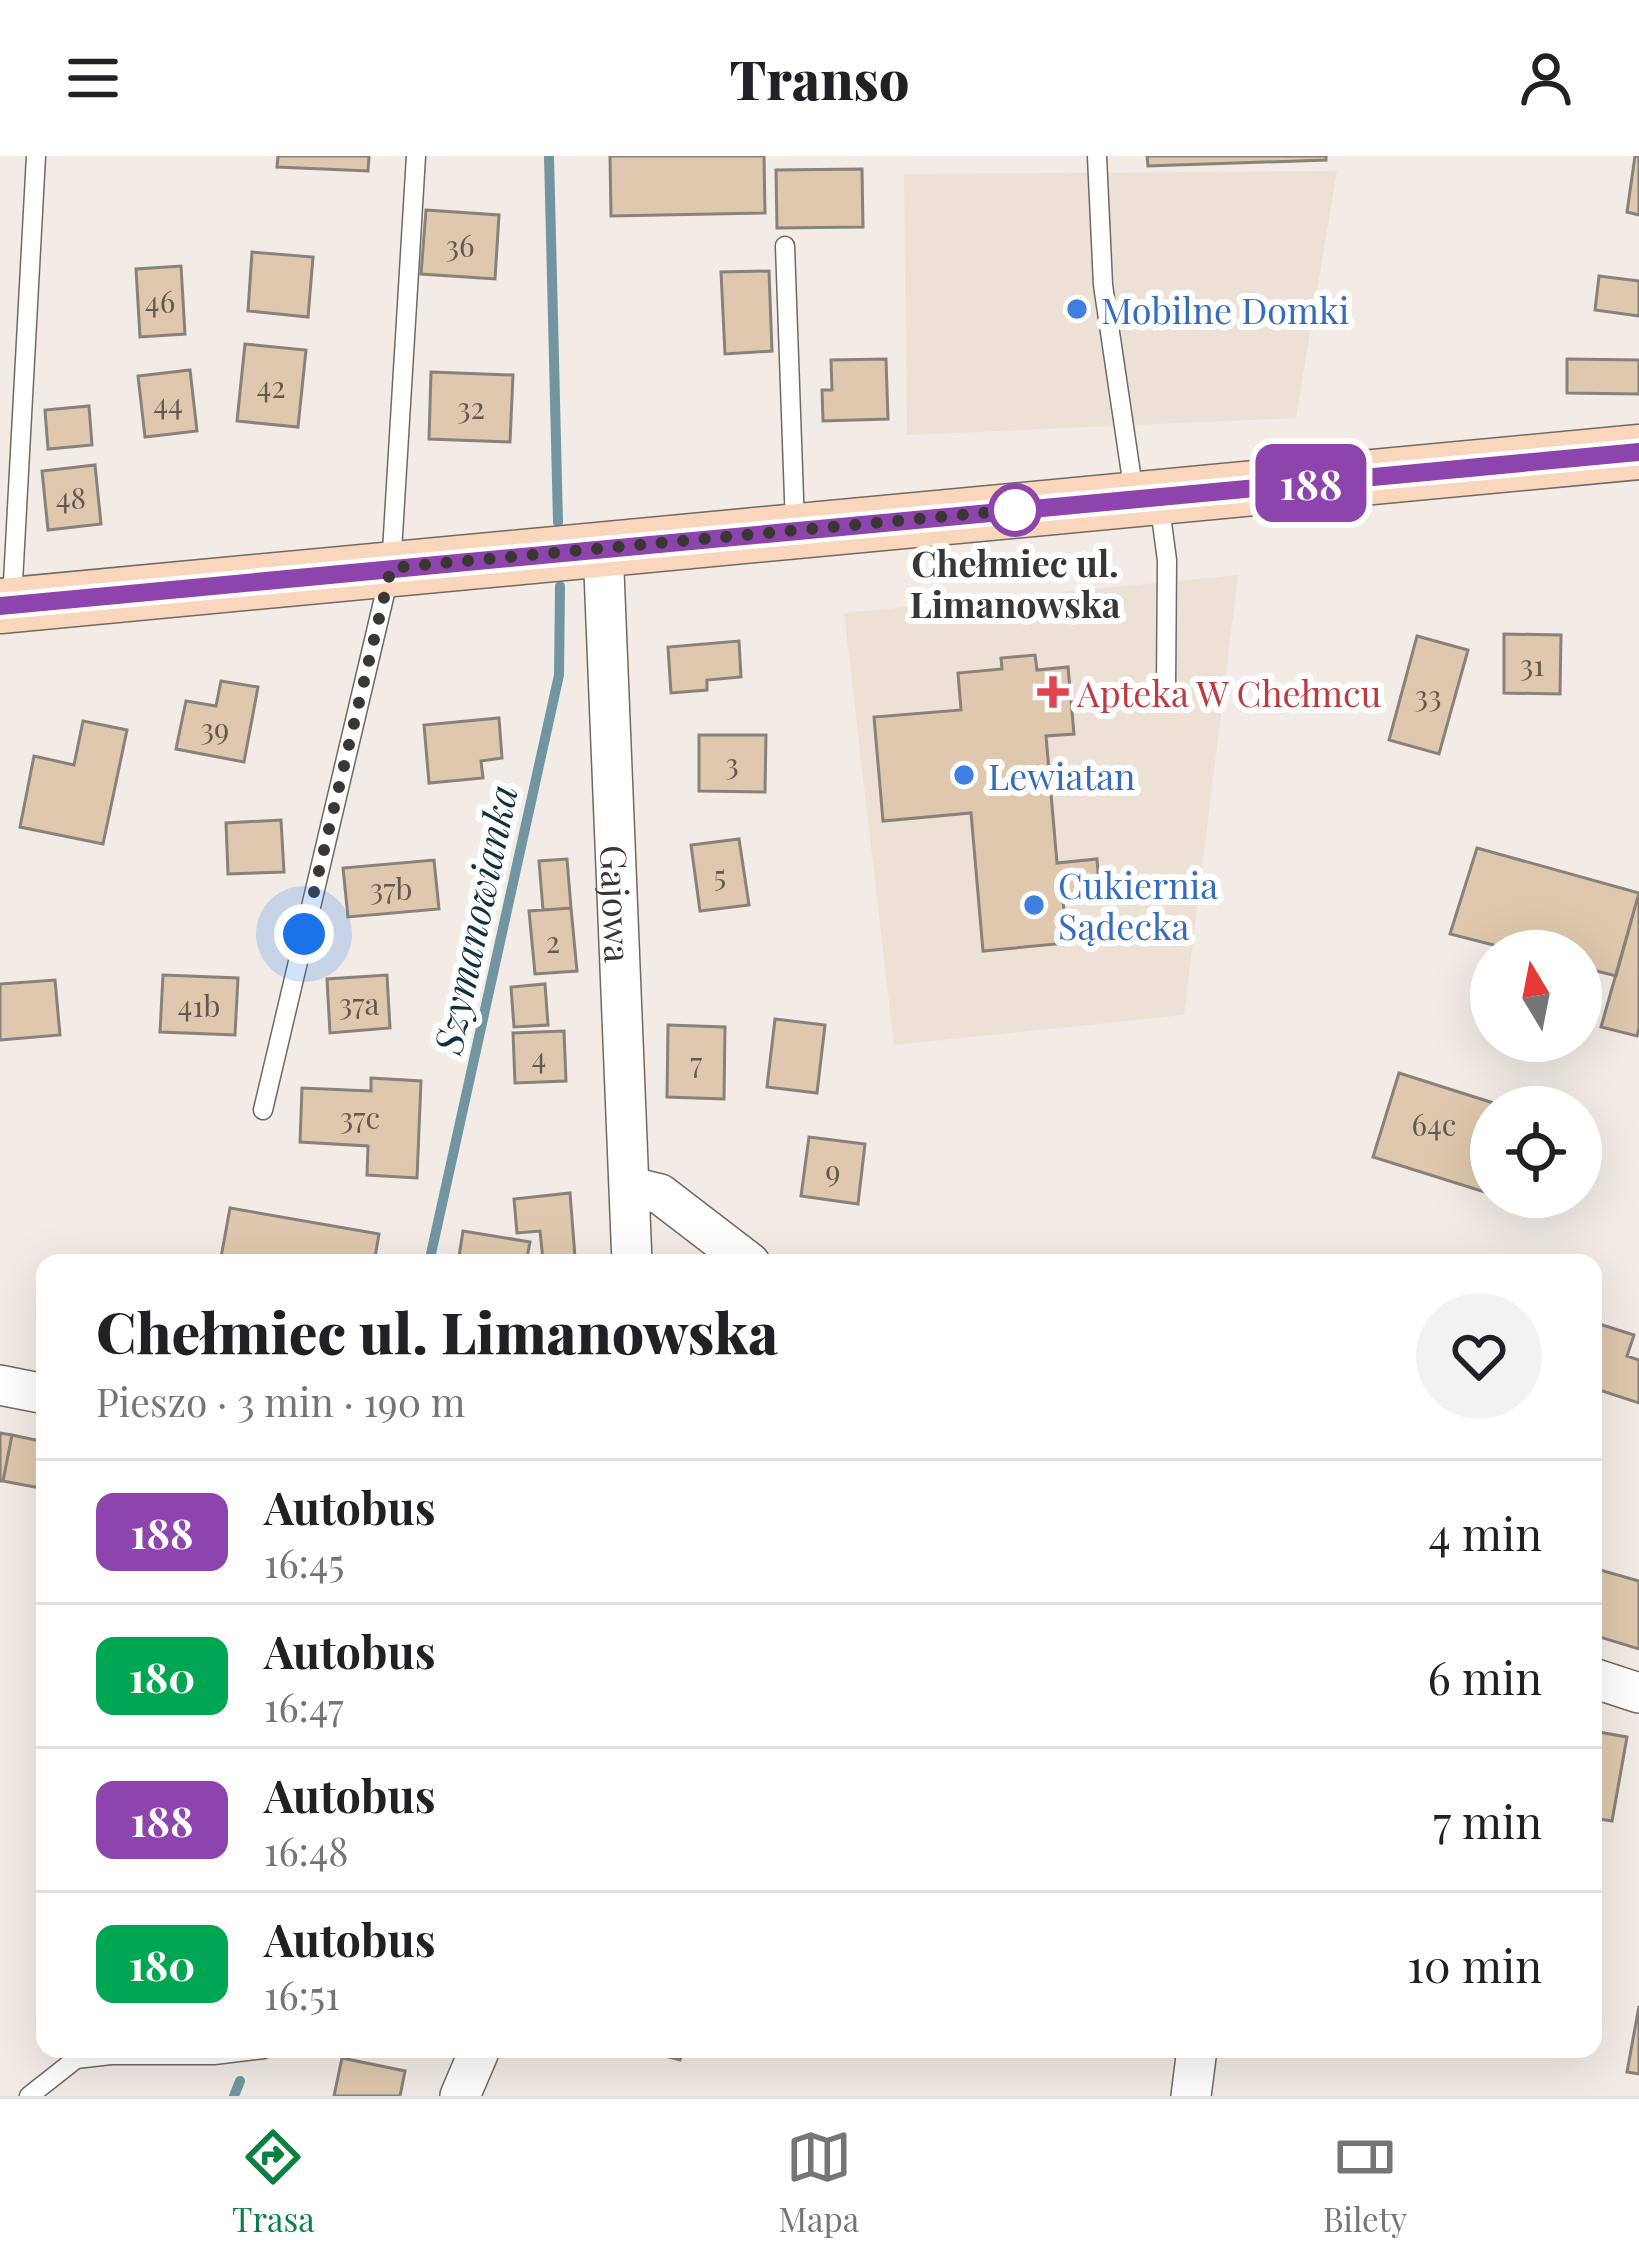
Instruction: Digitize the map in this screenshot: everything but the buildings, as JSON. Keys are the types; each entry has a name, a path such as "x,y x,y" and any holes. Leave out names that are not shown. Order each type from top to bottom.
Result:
{"main road":[{"path":"6,605 1639,452"}],"street":[{"name":"Gajowa","path":"603,547 632,1254"},
{"path":"631,1187 660,1194 738,1254"},
{"path":"0,1385 36,1392"},
{"path":"1602,1681 1639,1693"},
{"path":"460,2096 476,2058"},
{"path":"1191,2096 1196,2058"}],"lane":[{"path":"6,605 36,156"},
{"path":"263,1110 391,568 416,156"},
{"path":"1096,156 1103,285 1146,498 1167,560 1166,687"},
{"path":"785,246 795,530"},
{"path":"29,2096 76,2059 85,2058"}],"shaded area":[{"path":"1337,171 1296,418 907,435 904,174"},
{"path":"1238,575 1184,1015 894,1045 844,613"}],"waterway":[{"name":"Szymanowianka","path":"549,156 558,522"},
{"name":"Szymanowianka","path":"431,1254 559,675 560,586"},
{"name":"Szymanowianka","path":"234,2096 240,2081"}],"bus line":[{"name":"188","path":"0,606 1639,452"}],"place":[{"name":"Mobilne Domki","path":"1077,309"},
{"name":"Chełmiec ul. Limanowska","path":"1015,510"},
{"name":"Apteka W Chełmcu","path":"1053,692"},
{"name":"Lewiatan","path":"964,775"},
{"name":"Cukiernia Sądecka","path":"1034,905"}],"route":[{"path":"304,934 391,568 1025,509 1015,510"}]}
